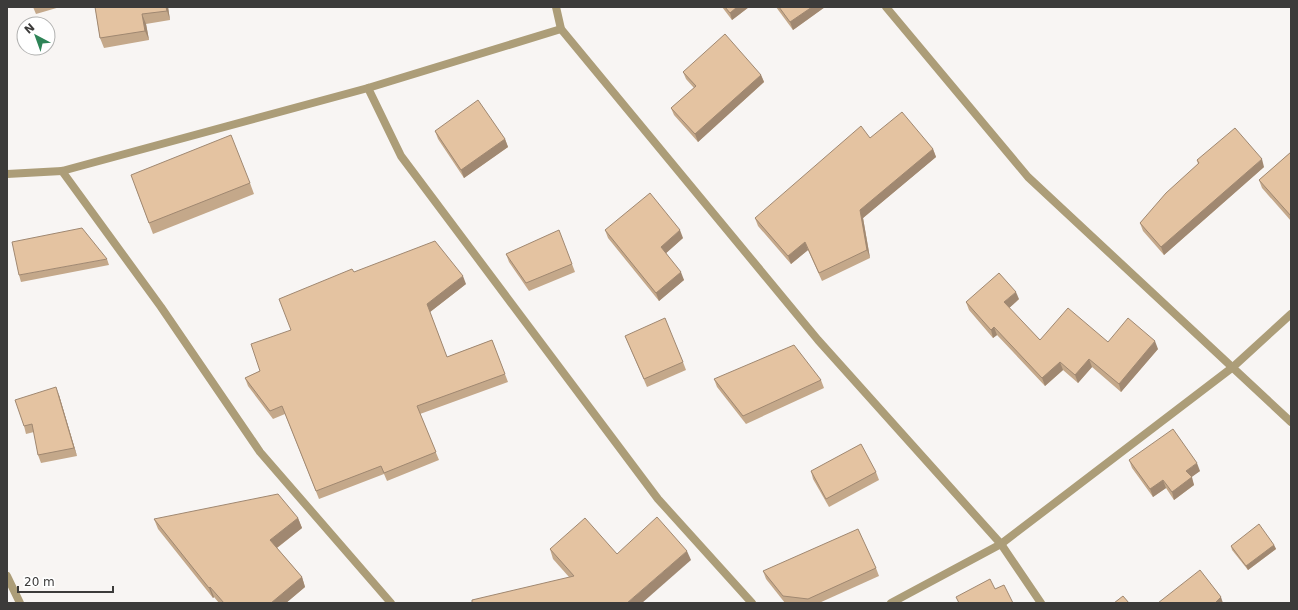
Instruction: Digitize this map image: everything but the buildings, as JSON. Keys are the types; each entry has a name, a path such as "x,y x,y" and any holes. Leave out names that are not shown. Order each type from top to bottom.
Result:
{"street":[{"path":"556,7 561,28 818,340 1000,544 1041,603"},
{"path":"886,7 1028,177 1291,422"},
{"path":"7,174 62,171 368,88 561,28"},
{"path":"368,88 401,156 658,499 752,603"},
{"path":"62,171 161,307 260,452 391,603"},
{"path":"891,603 1000,544 1233,367 1291,314"},
{"path":"7,576 20,603"}]}
